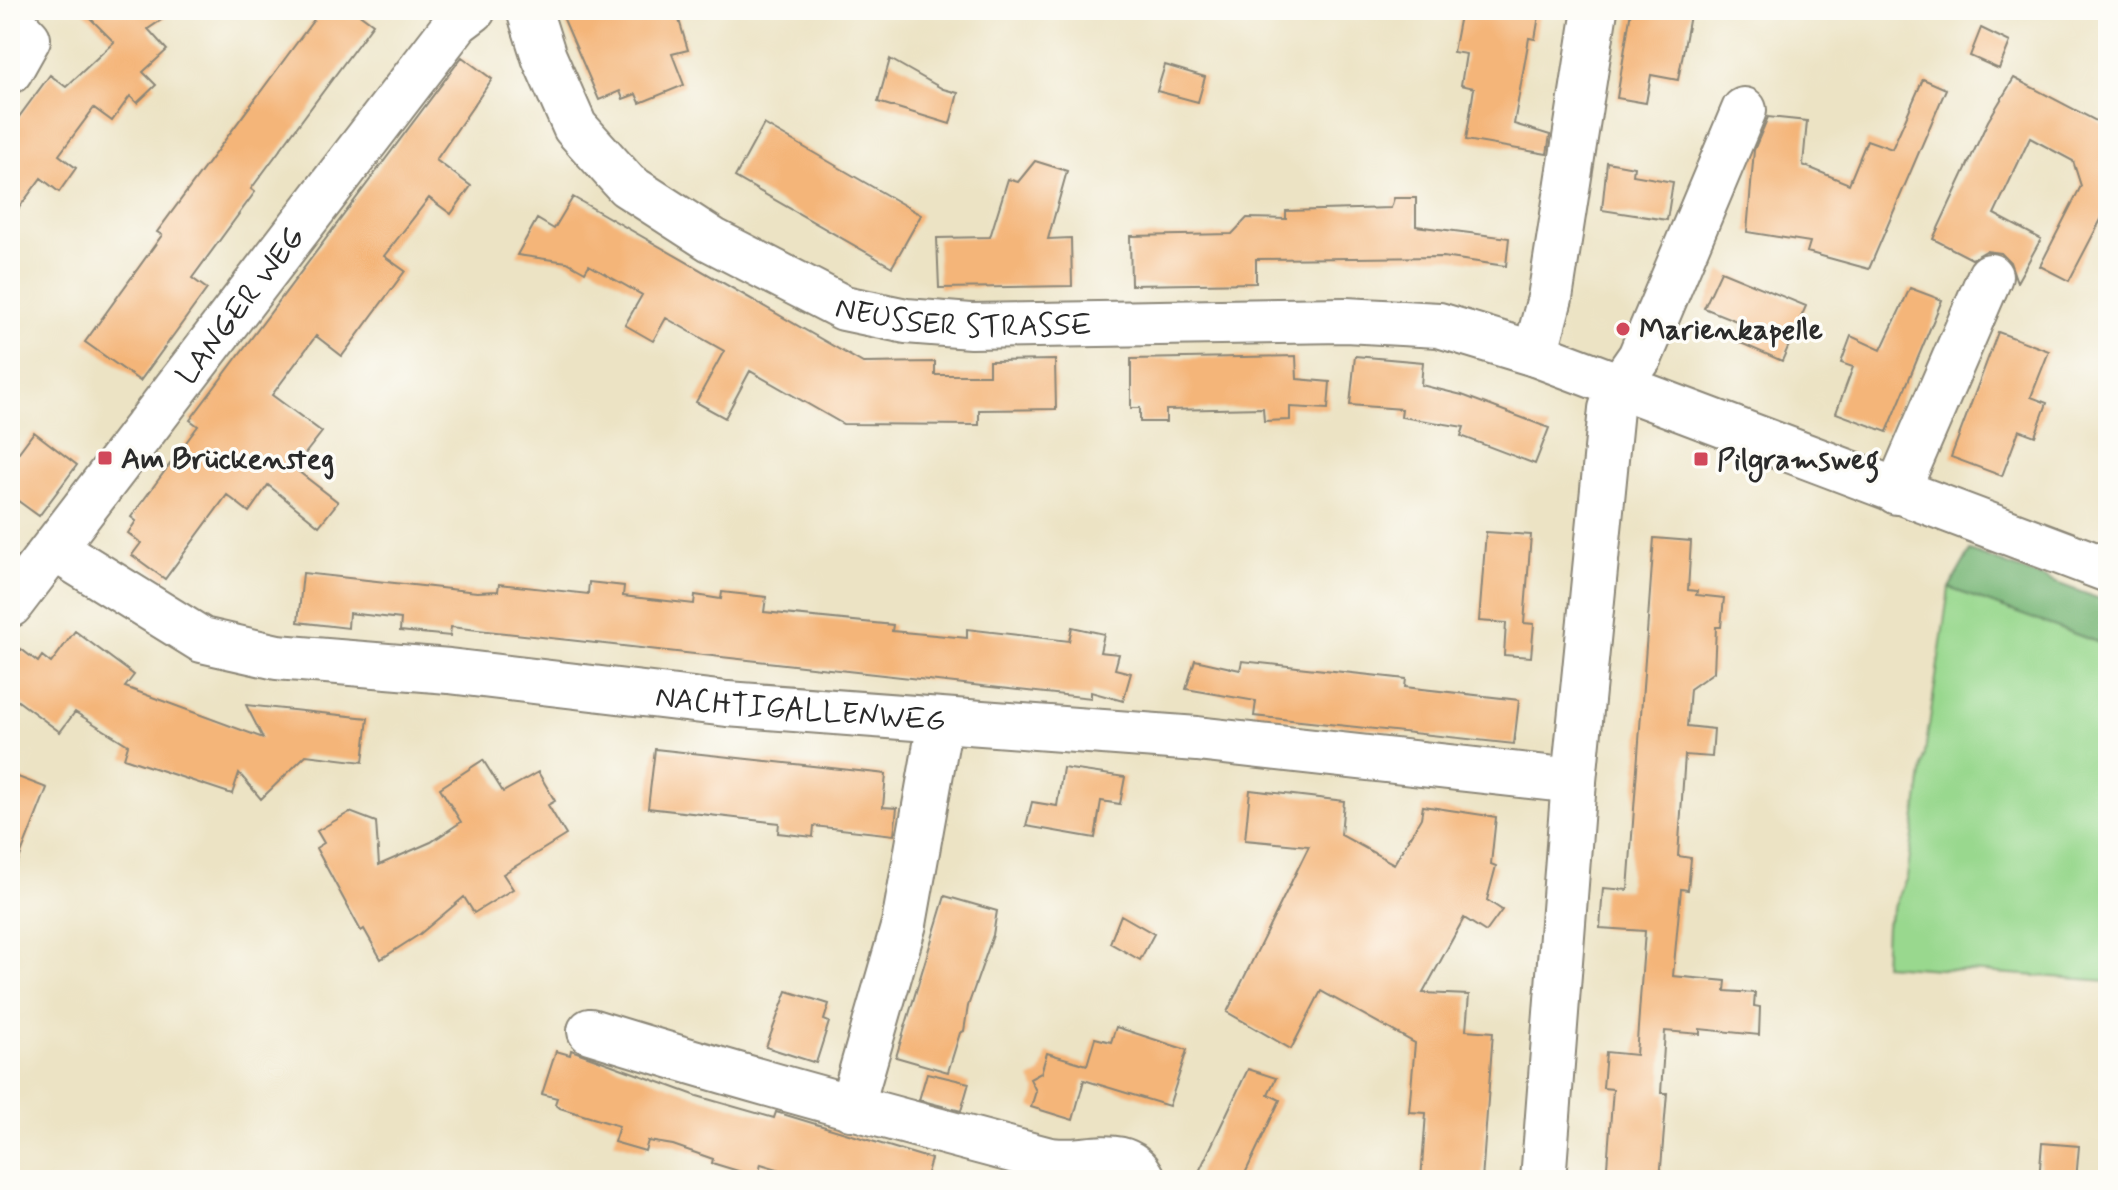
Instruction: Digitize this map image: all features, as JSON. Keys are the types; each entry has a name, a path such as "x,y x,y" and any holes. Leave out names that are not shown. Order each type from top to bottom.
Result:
{"street":[{"name":"LANGER WEG","path":"27,575 447,35 473,10"},
{"name":"NEUSSER STRASSE","path":"529,10 544,57 575,127 627,185 712,240 844,308 906,321 971,326 1345,320 1439,325 1535,354 2108,570"},
{"path":"1535,354 1550,298 1595,10"},
{"path":"10,20 28,39 10,71"},
{"path":"1543,1180 1574,781 1611,409 1619,387 1640,357 1744,110"},
{"path":"1897,492 1990,276"},
{"name":"NACHTIGALLENWEG","path":"27,575 202,640 277,657 449,671 727,704 1197,739 1574,781"},
{"path":"851,1108 904,924 940,722"},
{"path":"590,1031 1075,1172 1121,1159 1134,1163 1144,1180"}],"green space":[{"path":"1970,551 2108,602 2108,646 1949,588"},
{"path":"1949,588 2108,646 2108,981 1884,965 1886,926 1907,877"}],"building":[{"path":"82,10 176,10 148,29 167,50 143,72 156,85 137,103 130,96 112,121 94,108 59,155 76,168 59,192 41,178 10,220 10,129 50,75 66,87 114,42"},
{"path":"321,10 354,10 373,24 251,189 255,192 192,278 207,289 140,381 85,342 162,235 157,232"},
{"path":"579,10 676,10 688,50 672,54 684,85 640,103 636,94 623,99 620,91 599,100 563,17"},
{"path":"1461,10 1540,10 1535,39 1529,38 1514,124 1550,135 1547,154 1466,140 1474,88 1461,85 1466,54 1453,52"},
{"path":"1631,10 1691,10 1678,80 1651,75 1646,103 1617,98"},
{"path":"1981,28 2010,42 1999,69 1970,56"},
{"path":"462,57 492,79 436,160 471,186 451,214 429,198 384,256 405,271 342,356 316,336 272,395 322,432 294,468 338,502 319,526 268,485 249,512 227,495 165,579 132,555 141,543 128,533 136,521 131,517 198,426 190,420"},
{"path":"890,59 943,89 958,93 950,124 878,102"},
{"path":"1165,65 1205,77 1198,102 1157,91"},
{"path":"2014,78 2108,127 2108,206 2069,281 2040,266 2081,186 2073,161 2030,138 1994,214 2041,239 2017,282 2010,262 2001,253 1986,251 1972,259 1933,239 1988,121"},
{"path":"1923,79 1946,89 1869,269 1807,252 1810,242 1747,232 1754,150 1768,117 1807,121 1803,165 1849,184 1867,140 1892,149"},
{"path":"764,124 921,215 892,267 735,177"},
{"path":"1035,161 1067,171 1048,239 1071,238 1072,286 939,288 937,238 990,237 1008,179 1018,182"},
{"path":"1607,162 1634,167 1633,175 1673,182 1667,220 1602,210"},
{"path":"573,197 863,363 935,362 935,375 989,375 989,361 1055,360 1056,409 979,410 979,425 843,424 750,371 725,418 696,402 724,351 666,318 653,341 625,325 642,295 589,265 585,272 567,262 517,255 537,219 554,229"},
{"path":"1394,198 1416,198 1416,226 1509,238 1506,266 1443,257 1256,259 1256,283 1131,285 1130,236 1232,234 1247,218 1286,219 1286,211 1391,208"},
{"path":"1721,271 1806,306 1782,361 1736,341 1744,324 1704,308"},
{"path":"1910,288 1942,300 1887,432 1836,413 1853,367 1841,363 1851,336 1881,350"},
{"path":"1998,332 2049,351 2031,397 2047,403 2035,436 2019,430 2002,476 1951,457"},
{"path":"1296,356 1297,379 1330,382 1328,409 1290,407 1290,420 1264,421 1263,408 1166,410 1166,422 1140,422 1140,408 1131,408 1131,359"},
{"path":"1355,356 1423,362 1421,385 1462,395 1549,428 1535,464 1461,436 1464,427 1401,417 1402,409 1350,405"},
{"path":"34,432 77,465 39,516 10,495 10,464"},
{"path":"1486,532 1531,535 1524,623 1534,624 1531,657 1504,655 1506,623 1479,621"},
{"path":"1654,538 1691,541 1688,590 1697,591 1696,595 1724,598 1721,627 1716,627 1714,672 1690,689 1687,726 1714,729 1712,757 1685,755 1678,856 1691,858 1688,890 1681,889 1673,976 1726,981 1725,991 1755,993 1754,1006 1760,1007 1759,1035 1700,1029 1700,1034 1665,1031 1661,1093 1667,1093 1660,1180 1606,1180 1613,1089 1603,1088 1606,1052 1636,1055 1645,931 1600,928 1603,888 1628,890"},
{"path":"303,573 477,592 498,591 499,584 588,594 589,582 624,586 623,596 694,604 695,595 721,599 722,592 766,597 764,612 893,625 892,631 967,638 967,629 1069,641 1072,627 1104,634 1100,652 1119,654 1115,669 1131,673 1123,701 1091,692 1091,698 451,627 450,636 400,631 401,619 349,613 348,628 298,622"},
{"path":"75,631 134,675 125,687 263,738 246,705 368,718 363,762 306,755 261,799 239,773 232,794 124,758 128,745 75,712 60,732 10,695 10,664 21,649 38,662 42,656 51,663"},
{"path":"1195,660 1240,670 1242,661 1406,679 1405,687 1519,700 1514,744 1254,716 1256,701 1186,689"},
{"path":"655,749 886,774 883,807 897,808 894,835 814,826 813,837 778,833 779,823 648,808"},
{"path":"483,760 503,792 538,772 555,801 548,805 566,835 503,874 513,889 474,913 464,897 420,934 381,959 364,929 361,931 316,848 324,843 317,831 350,812 376,822 379,865 431,842 461,822 440,788"},
{"path":"1063,768 1125,777 1120,804 1101,801 1095,838 1026,826 1032,802 1057,806"},
{"path":"10,774 47,788 12,877 10,877"},
{"path":"1250,790 1344,801 1341,835 1394,864 1421,818 1423,806 1496,817 1491,864 1496,866 1487,900 1502,910 1486,932 1464,918 1423,993 1469,995 1466,1030 1493,1032 1482,1180 1421,1180 1426,1113 1409,1112 1415,1043 1321,991 1291,1049 1227,1012 1309,846 1245,840"},
{"path":"945,896 997,911 993,935 968,1006 964,1031 960,1033 948,1072 896,1057"},
{"path":"1121,915 1154,934 1140,960 1110,943"},
{"path":"787,991 829,1004 824,1020 829,1022 816,1063 766,1047"},
{"path":"1116,1027 1187,1050 1169,1106 1084,1080 1073,1120 1031,1107 1036,1091 1030,1079 1041,1073 1047,1053 1087,1065 1095,1038 1111,1042"},
{"path":"571,1050 697,1096 774,1118 776,1112 931,1159 925,1180 814,1180 761,1164 758,1177 712,1163 713,1159 673,1145 648,1141 645,1151 614,1142 619,1126 560,1108 555,1104 557,1098 542,1094 556,1051 570,1055"},
{"path":"1248,1069 1276,1078 1268,1094 1280,1100 1242,1180 1195,1180"},
{"path":"927,1073 969,1083 961,1111 919,1100"},
{"path":"2042,1143 2079,1146 2076,1180 2039,1180"}],"place":[{"name":"Marienkapelle","path":"1623,329"},
{"name":"Am Brückensteg","path":"105,458"},
{"name":"Pilgramsweg","path":"1701,459"}]}
